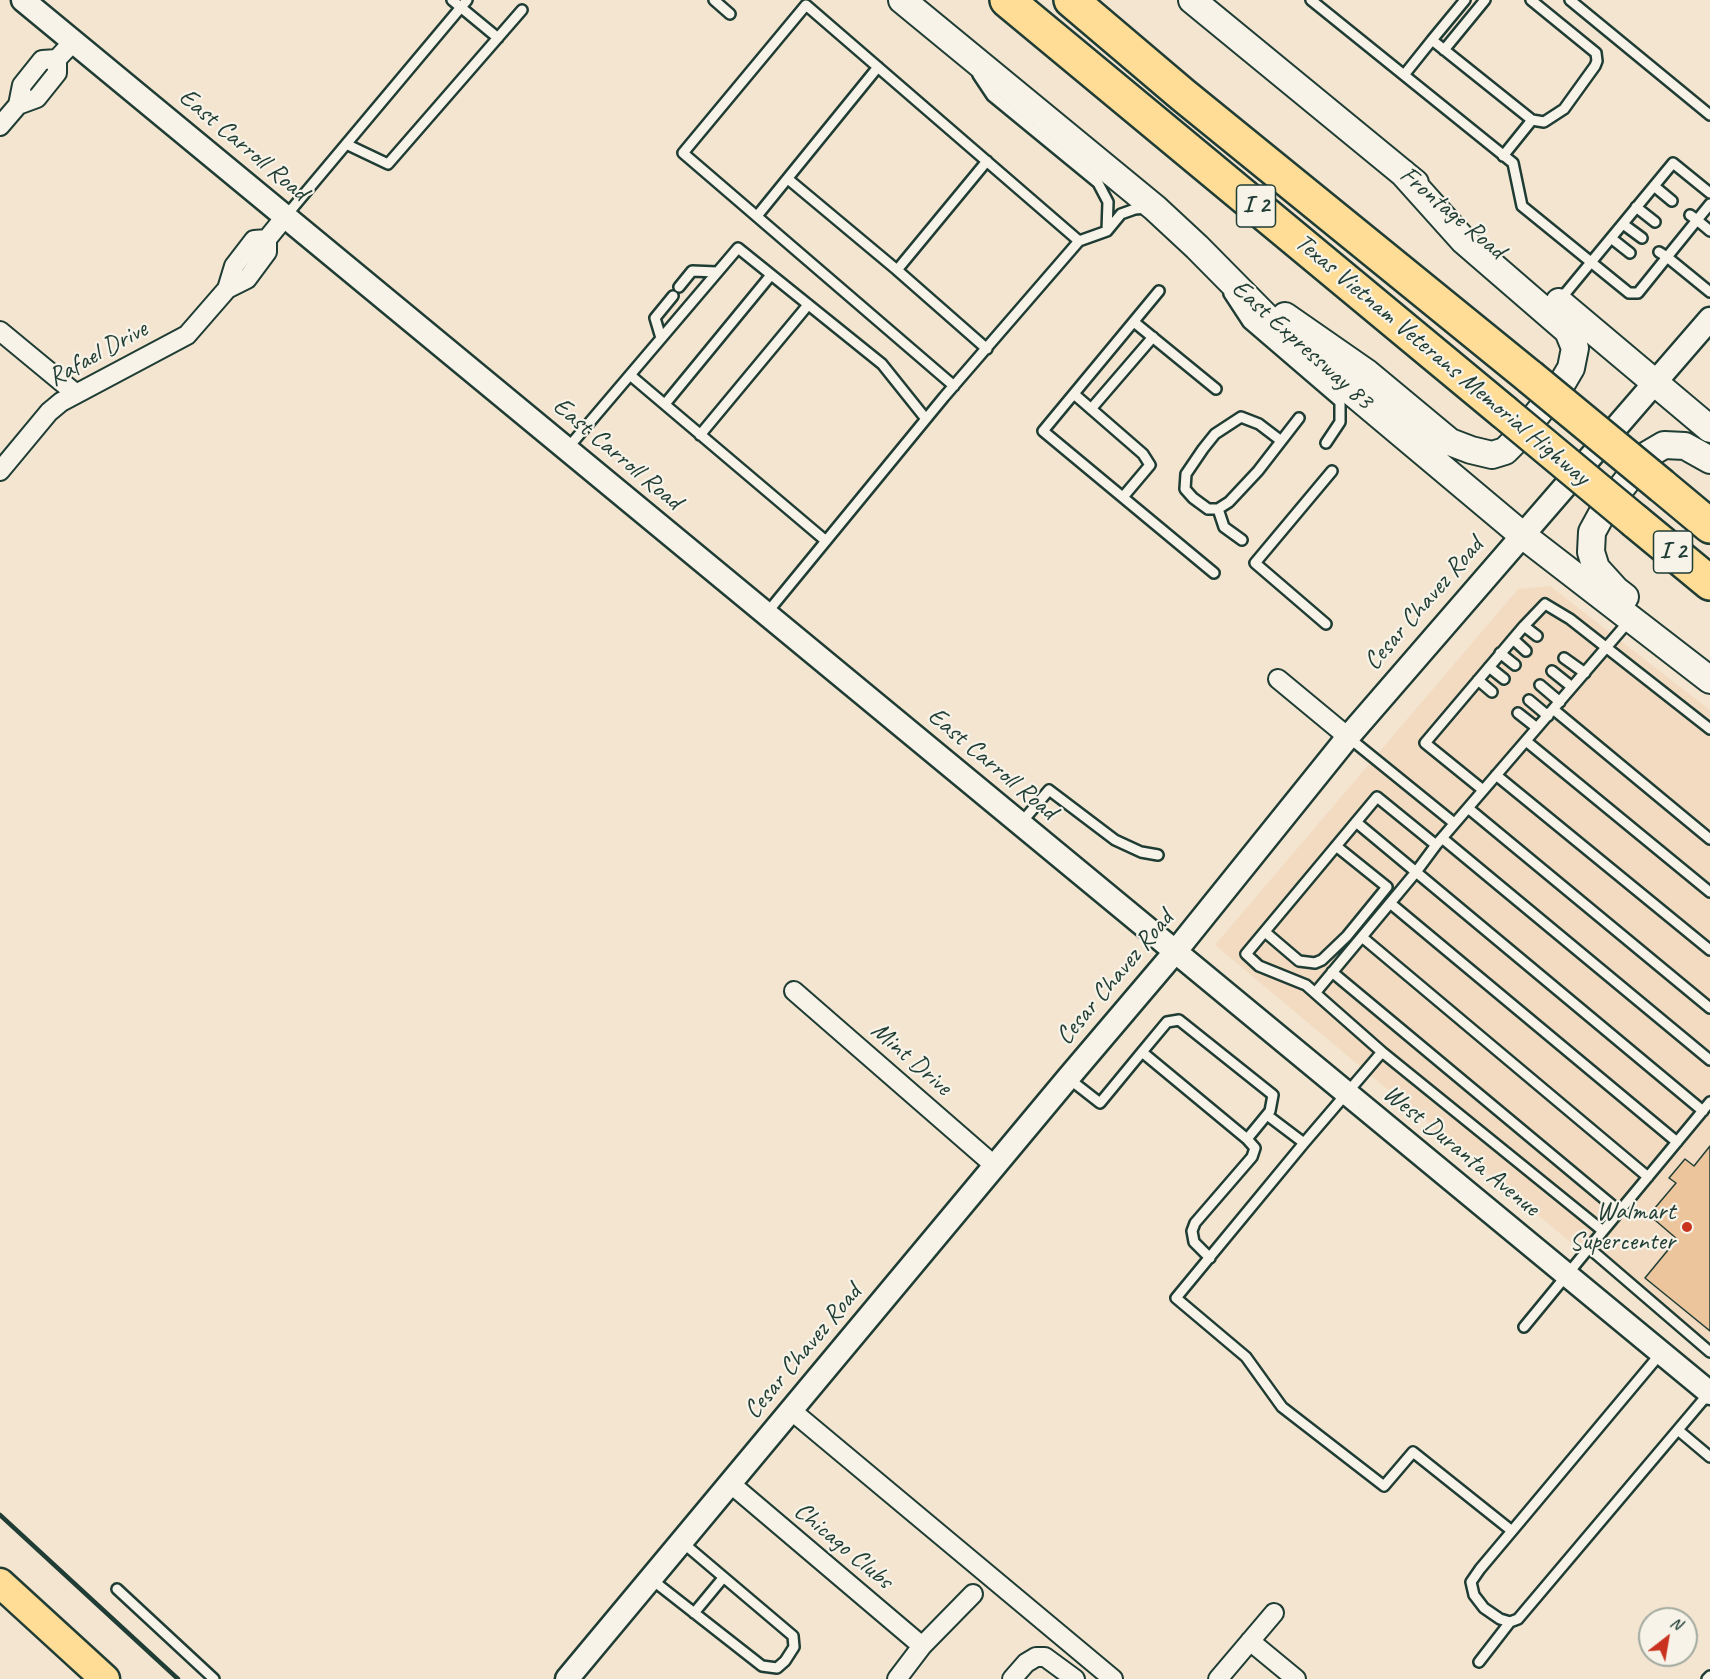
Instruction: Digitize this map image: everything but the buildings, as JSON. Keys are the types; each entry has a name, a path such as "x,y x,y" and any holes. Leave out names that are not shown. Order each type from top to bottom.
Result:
{"highway":[{"name":"Texas Vietnam Veterans Memorial Highway","path":"1007,0 1710,583"},
{"name":"Texas Vietnam Veterans Memorial Highway","path":"1071,0 1183,95 1710,526"}],"main road":[{"name":"East Expressway 83","path":"902,0 1155,208 1285,336 1521,534 1710,680"},
{"name":"Frontage Road","path":"1192,0 1710,429"},
{"path":"1197,247 1293,322 1367,372 1450,442 1492,455 1505,450 1561,385 1571,368 1575,348 1568,331 1464,241 1403,173"},
{"path":"1710,460 1685,446 1664,445 1647,455 1604,510 1592,532 1591,552 1596,567 1616,590 1678,639 1710,673"},
{"path":"0,1583 105,1679"}],"street":[{"name":"East Carroll Road","path":"23,0 1175,952"},
{"path":"18,105 22,85 42,60 57,59 73,42"},
{"path":"0,126 18,105 37,98 57,74 57,59"},
{"path":"33,71 48,84"},
{"name":"Rafael Drive","path":"0,471 49,412 75,393 187,334 227,289 234,266 253,255 254,240 267,239 285,217"},
{"name":"Cesar Chavez Road","path":"567,1679 1175,952 1348,737 1521,534 1710,319"},
{"path":"0,331 75,393"},
{"path":"1278,679 1348,737"},
{"name":"West Duranta Avenue","path":"1175,952 1710,1393"},
{"name":"Mint Drive","path":"794,991 995,1166"},
{"path":"792,1411 1113,1679"},
{"name":"Chicago Clubs","path":"731,1484 922,1646"},
{"path":"897,1679 922,1646 973,1594"},
{"path":"1218,1679 1274,1613"},
{"path":"1250,1641 1296,1679"},
{"path":"1012,1679 1026,1663 1036,1657 1045,1657 1075,1679"}],"lane":[{"path":"452,0 464,4 498,38"},
{"path":"714,0 730,14"},
{"path":"1311,0 1513,163 1522,206 1629,293 1638,293 1663,255 1693,218 1710,204"},
{"path":"1404,75 1465,0"},
{"path":"1444,50 1485,0"},
{"path":"1432,40 1532,120 1544,122 1564,108 1597,61 1596,53 1531,0"},
{"path":"1570,0 1710,115"},
{"path":"285,217 464,4"},
{"path":"954,386 682,153 806,5 1079,241"},
{"path":"346,144 388,164 522,10"},
{"path":"956,43 992,96 1098,183 1108,202 1107,231"},
{"path":"757,216 878,68"},
{"path":"1503,156 1532,120"},
{"path":"897,270 987,161"},
{"path":"1558,302 1673,163 1710,193"},
{"path":"788,179 987,349"},
{"path":"1654,186 1672,201"},
{"path":"1636,207 1655,222"},
{"path":"765,614 926,419 1079,241 1107,231 1121,214 1135,209 1155,208"},
{"path":"1693,218 1710,231"},
{"path":"1623,224 1642,238"},
{"path":"1611,238 1630,254"},
{"path":"1197,247 1248,323 1340,402 1340,422 1326,443"},
{"path":"567,450 738,248 882,364 926,419"},
{"path":"1663,255 1710,292"},
{"path":"679,287 692,271 717,272"},
{"path":"665,404 771,275"},
{"path":"1159,291 1043,431 1214,573"},
{"path":"661,338 655,318 673,296"},
{"path":"700,435 808,305"},
{"path":"1134,322 1216,389"},
{"path":"1091,409 1153,337"},
{"path":"630,375 826,541"},
{"path":"1074,394 1143,454 1150,465 1123,498"},
{"path":"1280,440 1259,424 1241,417 1215,434 1186,474 1185,489 1208,509 1218,509 1229,502 1258,471 1299,418"},
{"path":"1326,624 1255,563 1332,471"},
{"path":"1218,509 1224,527 1242,540"},
{"path":"1483,790 1425,742 1500,653 1545,604 1570,618 1710,729"},
{"path":"1315,993 1439,841 1631,619"},
{"path":"1524,626 1538,636"},
{"path":"1513,639 1526,651"},
{"path":"1500,653 1515,665"},
{"path":"1564,658 1585,673"},
{"path":"1489,667 1504,679"},
{"path":"1552,671 1572,687"},
{"path":"1478,680 1492,692"},
{"path":"1540,685 1560,702"},
{"path":"1529,700 1550,713 1710,839"},
{"path":"1518,713 1537,728"},
{"path":"1348,737 1454,824"},
{"path":"1526,741 1710,892"},
{"path":"1496,775 1710,950"},
{"path":"1020,824 1049,790 1114,840 1141,852 1158,855"},
{"path":"1603,1231 1382,1052 1306,985 1259,966 1246,954 1377,797 1439,841 1710,1060"},
{"path":"1468,808 1710,1008"},
{"path":"1356,822 1703,1111"},
{"path":"1336,846 1397,895"},
{"path":"1265,932 1299,961 1315,963 1322,960 1347,936 1387,887"},
{"path":"1390,903 1677,1142"},
{"path":"1362,937 1648,1177"},
{"path":"1332,972 1619,1211"},
{"path":"1068,1078 1100,1103 1167,1022 1179,1020 1273,1095 1270,1111 1247,1139"},
{"path":"1142,1052 1255,1148 1252,1157 1195,1223 1192,1232 1194,1242 1210,1258"},
{"path":"1382,1052 1176,1298 1245,1357 1282,1407 1384,1486 1413,1452 1512,1531"},
{"path":"1524,1328 1710,1102"},
{"path":"1267,1115 1304,1143"},
{"path":"1589,1248 1710,1352"},
{"path":"1510,1623 1484,1608 1474,1595 1471,1582 1661,1353"},
{"path":"1479,1662 1510,1623 1518,1618 1710,1393"},
{"path":"1678,1430 1710,1457"},
{"path":"651,1579 762,1666 777,1668 785,1661 794,1647 793,1636 682,1542"},
{"path":"694,1613 723,1578"},
{"path":"117,1589 214,1679"}],"shaded area":[{"path":"1550,586 1710,710 1710,1359 1215,945 1518,589"}],"railway":[{"path":"0,1515 178,1679"}],"place":[{"name":"Walmart Supercenter","path":"1687,1227"}]}
